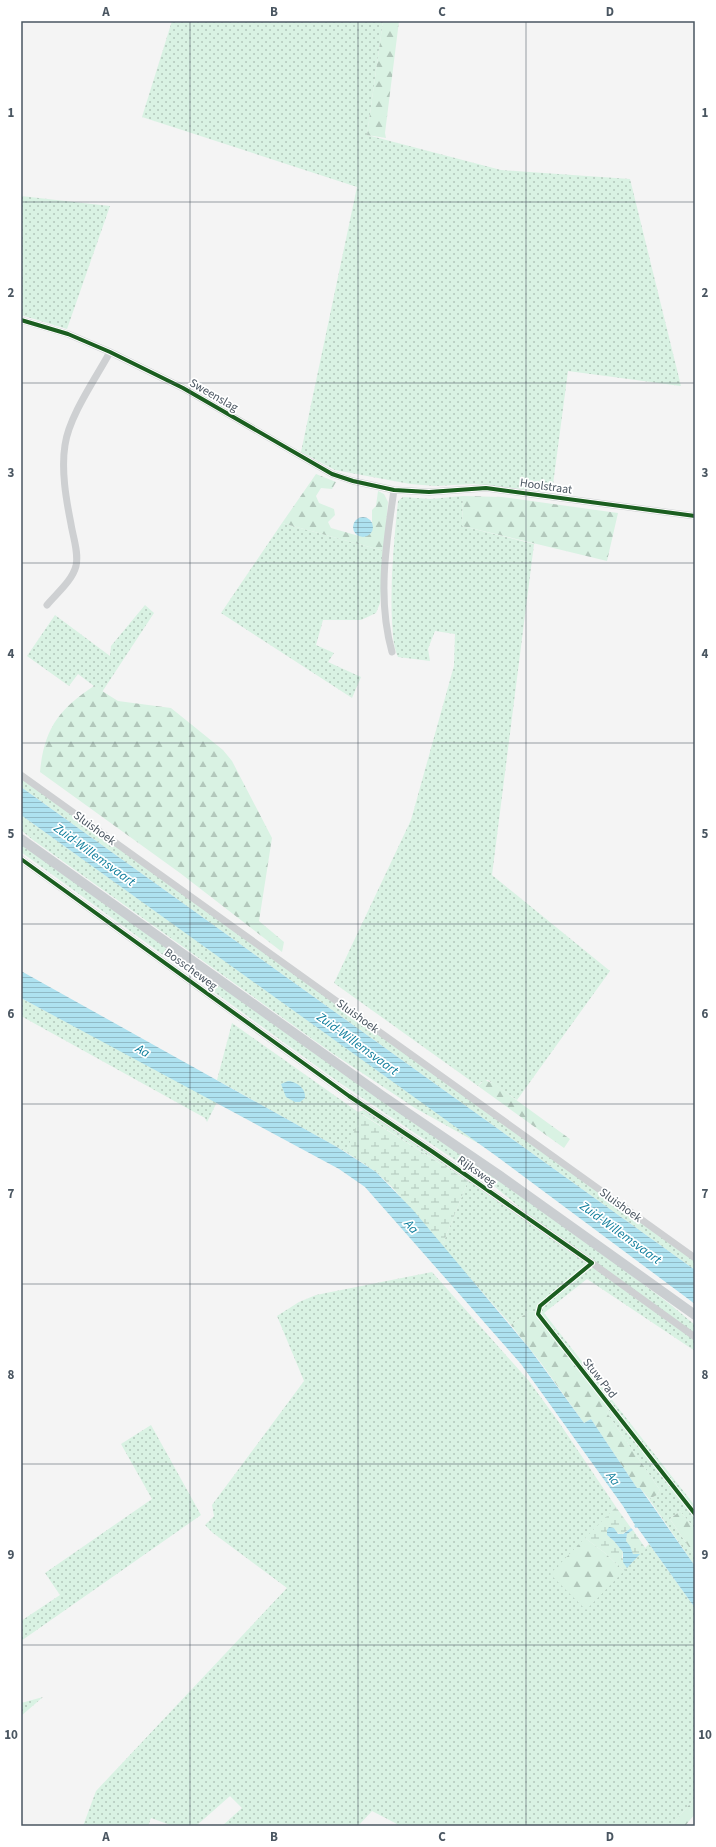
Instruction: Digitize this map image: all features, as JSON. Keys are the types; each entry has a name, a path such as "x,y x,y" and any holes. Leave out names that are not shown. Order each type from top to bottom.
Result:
{"main road":[{"name":"Bosscheweg","path":"21,839 349,1072"},
{"name":"Rijksweg","path":"349,1072 500,1176 695,1315"}],"street":[{"name":"Sweenslag","path":"21,320 68,334 110,352 183,388 332,474 353,481 394,490"},
{"path":"47,605 72,576 76,565 77,556 69,516 64,468 65,446 68,431 110,352"},
{"name":"Hoolstraat","path":"394,490 429,492 486,488 695,516"},
{"path":"392,652 386,632 385,551 394,490"},
{"name":"Sluishoek","path":"21,775 695,1258"},
{"name":"Bosscheweg","path":"21,859 349,1096"},
{"name":"Rijksweg","path":"349,1096 433,1152 592,1263 695,1338"}],"green space":[{"path":"172,21 383,21 367,135 501,170 630,179 681,386 568,371 552,492 473,484 435,486 410,484 335,470 301,452 357,187 142,117"},
{"path":"383,21 399,21 385,133 386,138 367,135"},
{"path":"21,196 110,206 67,329 21,315"},
{"path":"316,474 336,482 332,489 321,488 316,496 319,503 334,509 335,515 328,522 331,528 359,536 372,530 372,510 376,506 378,491 384,494 388,502 384,551 282,523"},
{"path":"463,496 462,526 534,544 492,875 610,971 517,1100 488,1080 481,1082 478,1086 334,983 411,820 454,666 455,634 435,631 428,649 430,661 398,657 396,653 393,631 392,576 398,501 403,497 430,499"},
{"path":"463,496 502,497 618,513 607,561 462,526"},
{"path":"282,523 384,551 380,603 376,613 361,620 323,620 316,645 334,653 328,662 361,677 352,698 221,613"},
{"path":"145,605 154,613 102,692 78,674 69,686 27,656 55,615 110,656 111,646"},
{"path":"94,686 118,701 171,708 223,750 232,761 272,838 259,921 284,942 282,952 180,873 40,772 45,744 55,722 71,703"},
{"path":"21,778 695,1261 695,1270 21,787"},
{"path":"21,815 483,1146 415,1108 332,1053 33,840 21,830"},
{"path":"21,842 611,1260 695,1325 695,1334 529,1215 494,1186 337,1081 21,852"},
{"path":"21,998 217,1102 207,1122 205,1118 21,1016"},
{"path":"232,1023 358,1112 364,1110 388,1124 586,1263 585,1268 541,1303 536,1311 528,1312 511,1325 442,1246 468,1181 362,1114 346,1152 217,1080"},
{"path":"484,1080 493,1083 570,1139 564,1148 478,1086"},
{"path":"361,1114 468,1181 442,1246 392,1187 376,1172 346,1152"},
{"path":"594,1267 695,1340 695,1351 587,1279 544,1313 695,1506 695,1512 540,1315 539,1310 543,1305 585,1272"},
{"path":"432,1272 529,1381 616,1507 551,1575 612,1582 649,1544 695,1608 695,1798 671,1826 396,1826 397,1824 372,1811 358,1826 222,1826 242,1808 230,1796 196,1826 173,1826 151,1818 148,1826 83,1826 96,1791 287,1588 213,1533 205,1525 214,1516 212,1505 304,1381 277,1316 299,1302 316,1295"},
{"path":"536,1311 539,1319 610,1409 607,1413 660,1490 657,1495 649,1499 640,1488 637,1488 591,1419 584,1423 541,1363 511,1325 528,1312"},
{"path":"610,1409 695,1517 695,1529 680,1511 670,1519 695,1556 695,1566 649,1499 657,1495 660,1490 607,1413"},
{"path":"151,1425 201,1515 21,1641 21,1621 60,1595 45,1573 152,1499 121,1444"},
{"path":"616,1507 631,1528 622,1534 617,1533 614,1528 607,1535 623,1552 622,1557 627,1568 624,1571 605,1553 585,1538"},
{"path":"680,1511 695,1529 695,1556 670,1519"},
{"path":"633,1530 646,1549 640,1554 633,1554 626,1541 627,1534"},
{"path":"585,1538 605,1553 624,1571 586,1610 550,1574"},
{"path":"43,1697 21,1716 21,1703"},
{"path":"695,1798 695,1814 685,1826 671,1826"}],"water":[{"path":"363,517 370,520 373,527 370,534 363,537 356,534 353,527 356,520"},
{"name":"Zuid-Willemsvaart","path":"21,787 695,1270 695,1304 499,1158 21,815"},
{"name":"Aa","path":"21,971 337,1147 376,1172 413,1210 529,1348 584,1423 591,1419 637,1488 640,1488 695,1566 695,1608 637,1527 636,1528 634,1526 635,1525 623,1506 521,1364 365,1187 339,1169 21,998"},
{"path":"288,1081 301,1086 303,1089 305,1098 300,1102 295,1102 286,1097 281,1084"},
{"path":"609,1527 614,1528 618,1534 623,1534 631,1528 633,1530 627,1534 626,1541 633,1554 640,1554 627,1568 623,1562 623,1552 607,1535 607,1530"}],"cycle path":[{"path":"21,320 68,334 110,352 183,388 332,474 353,481 394,490 429,492 486,488 695,516"},
{"name":"Stuw Pad","path":"21,859 349,1096 433,1152 592,1263 540,1306 538,1314 695,1514"}]}
